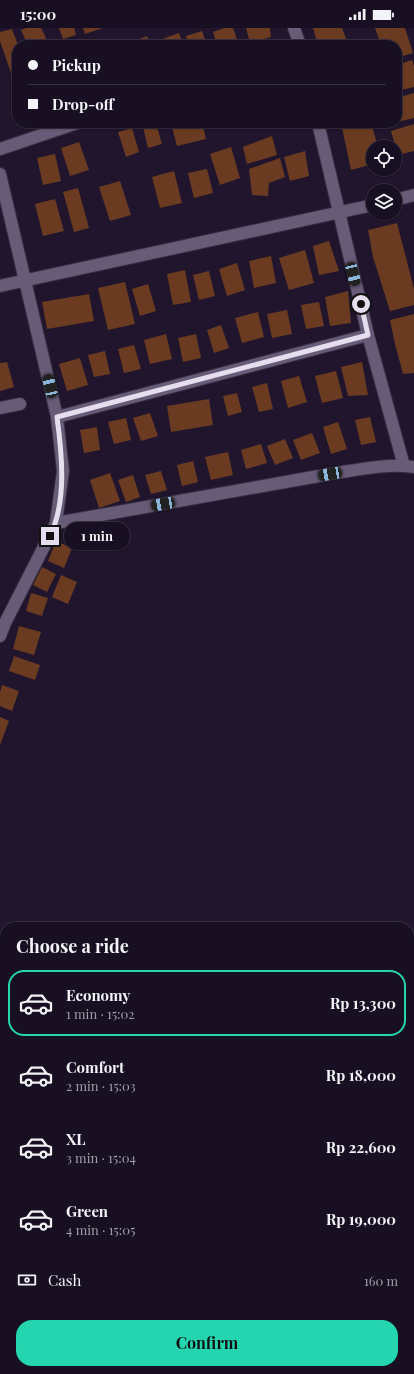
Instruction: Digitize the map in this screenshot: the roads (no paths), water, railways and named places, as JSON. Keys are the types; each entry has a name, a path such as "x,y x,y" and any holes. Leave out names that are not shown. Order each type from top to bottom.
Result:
{"street":[{"path":"294,28 298,40"},
{"path":"0,149 62,128"},
{"path":"56,523 330,474 409,466 368,335 319,128"},
{"path":"0,174 57,417 63,471 56,523 5,623 0,636"},
{"path":"402,198 414,195"},
{"path":"0,286 366,206"},
{"path":"57,417 368,335"},
{"path":"0,408 20,404"}]}
